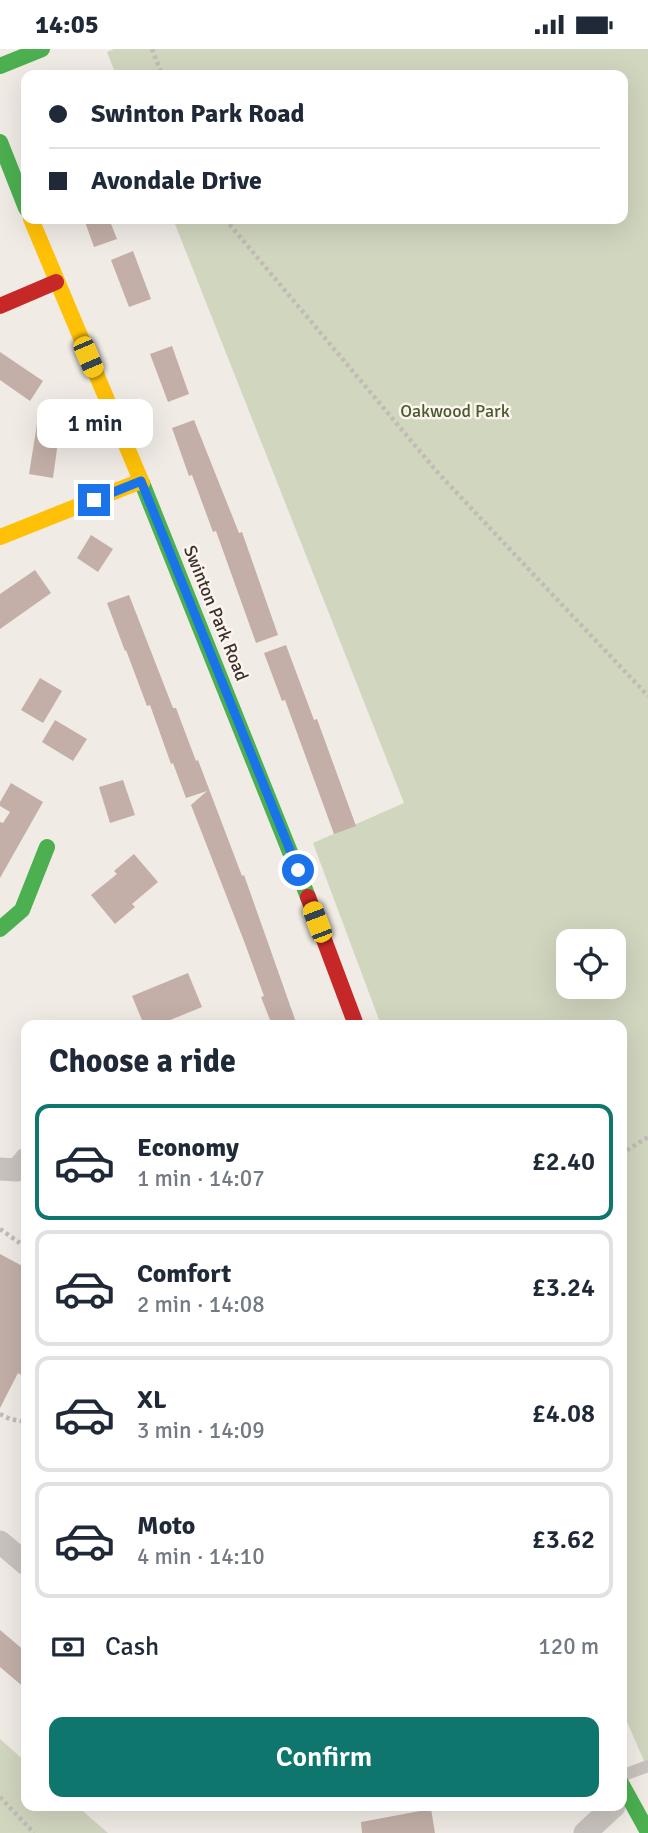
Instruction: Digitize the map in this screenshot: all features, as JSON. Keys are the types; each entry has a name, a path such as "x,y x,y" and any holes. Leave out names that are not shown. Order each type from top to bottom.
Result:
{"street":[{"path":"0,66 42,49"},
{"path":"0,142 21,195"},
{"name":"Swinton Park Road","path":"33,224 141,481 288,844 354,1020"},
{"path":"0,306 56,282"},
{"path":"0,537 141,481"},
{"path":"0,929 22,910 47,847"},
{"path":"0,1169 17,1170 21,1165"},
{"path":"0,1542 21,1561"},
{"path":"627,1801 648,1832"},
{"path":"584,1833 604,1811"}],"lane":[{"path":"627,1786 648,1766"}],"path":[{"path":"152,49 160,70"},
{"path":"229,224 439,474 648,695"},
{"path":"627,1150 648,1137"},
{"path":"0,1229 20,1243"},
{"path":"0,1414 21,1421"},
{"path":"0,1797 34,1833"}],"green space":[{"name":"Oakwood Park","path":"114,49 648,49 648,1770 627,1722 627,1020 379,1020 313,843 404,803 175,224 628,224 628,70 114,70 107,52"},
{"path":"0,1739 21,1758 21,1811 83,1811 108,1833 0,1833"}],"building":[{"path":"86,224 111,224 117,239 94,247"},
{"path":"133,251 151,299 129,307 111,260"},
{"path":"172,346 189,394 168,402 150,354"},
{"path":"0,352 43,381 30,401 0,380"},
{"path":"194,420 239,533 242,532 278,635 256,643 216,531 213,532 192,475 189,476 172,428"},
{"path":"37,424 60,427 53,478 29,474"},
{"path":"91,535 113,549 98,572 77,558"},
{"path":"35,570 51,593 0,629 0,594"},
{"path":"129,595 173,708 176,708 196,761 198,760 242,876 244,875 295,1020 270,1020 244,941 191,805 207,791 186,798 107,603"},
{"path":"286,645 314,720 317,719 356,826 334,834 285,700 282,701 264,653"},
{"path":"40,678 62,691 43,723 21,710"},
{"path":"55,720 87,739 73,761 42,742"},
{"path":"123,780 135,815 110,823 99,787"},
{"path":"11,783 43,802 0,878 0,822 3,823 10,812 0,806 0,802"},
{"path":"134,854 158,882 132,904 135,907 115,924 91,895 117,874 114,871"},
{"path":"188,973 202,1007 170,1020 142,1020 132,996"},
{"path":"0,1254 21,1265 21,1375 18,1373 0,1408"},
{"path":"0,1630 21,1648 21,1685 0,1667"},
{"path":"431,1811 435,1833 362,1833 361,1822"}],"traffic: fast":[{"path":"0,66 42,49"},
{"path":"0,142 21,195"},
{"path":"142,483 308,897"},
{"path":"0,929 22,910 47,847"},
{"path":"627,1794 648,1832"}],"traffic: slow":[{"path":"33,224 142,483"},
{"path":"0,537 141,481"}],"traffic: jam":[{"path":"0,306 56,282"},
{"path":"308,897 354,1020"}],"route":[{"path":"94,500 141,481 298,870"}]}
